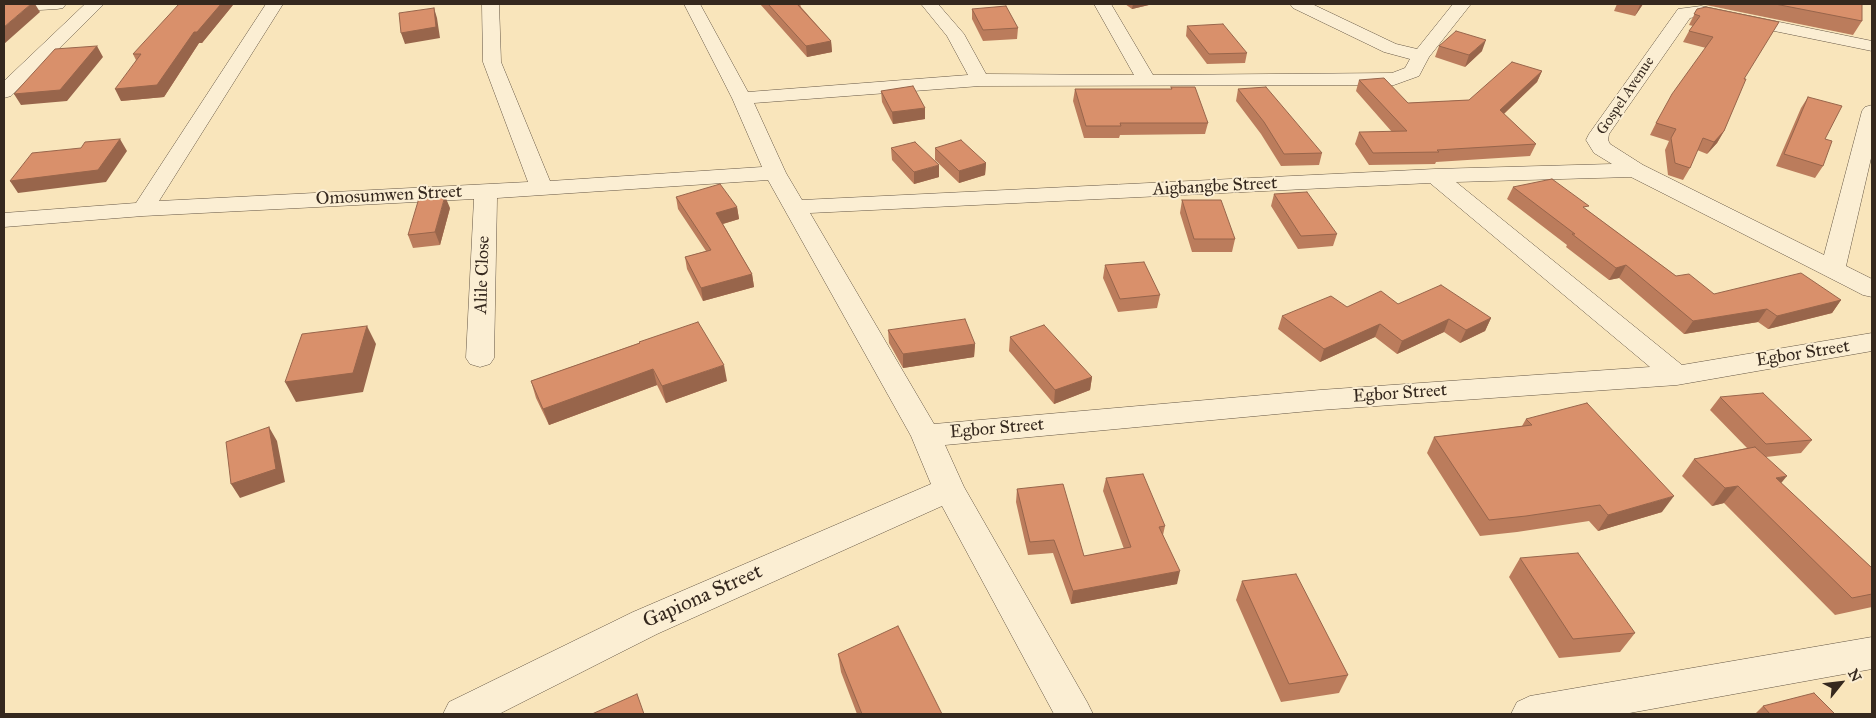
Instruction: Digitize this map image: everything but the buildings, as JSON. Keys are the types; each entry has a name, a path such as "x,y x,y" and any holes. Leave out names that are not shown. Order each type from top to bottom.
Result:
{"street":[{"path":"4,7 57,4"},
{"path":"4,92 95,4"},
{"path":"143,209 274,4"},
{"path":"490,4 492,62 541,187"},
{"path":"692,4 742,98 775,173 926,436 949,489 1074,714"},
{"path":"929,4 955,34 980,80"},
{"path":"1103,4 1147,81"},
{"path":"1299,4 1390,48 1421,56"},
{"path":"742,98 980,80 1394,79 1412,72 1421,56 1462,4"},
{"name":"Gospel Avenue","path":"1872,46 1701,11 1684,12 1598,134 1597,140 1602,148 1635,170 1872,289"},
{"path":"1834,270 1871,120"},
{"name":"Aigbangbe Street","path":"794,206 1435,176 1635,170"},
{"name":"Omosumwen Street","path":"9,223 143,209 486,192 775,173"},
{"path":"1435,176 1677,374"},
{"name":"Alile Close","path":"480,358 486,192"},
{"name":"Egbor Street","path":"926,436 1320,400 1677,374 1872,342"},
{"name":"Gapiona Street","path":"462,714 645,623 949,489"},
{"path":"1530,714 1872,653"}]}
